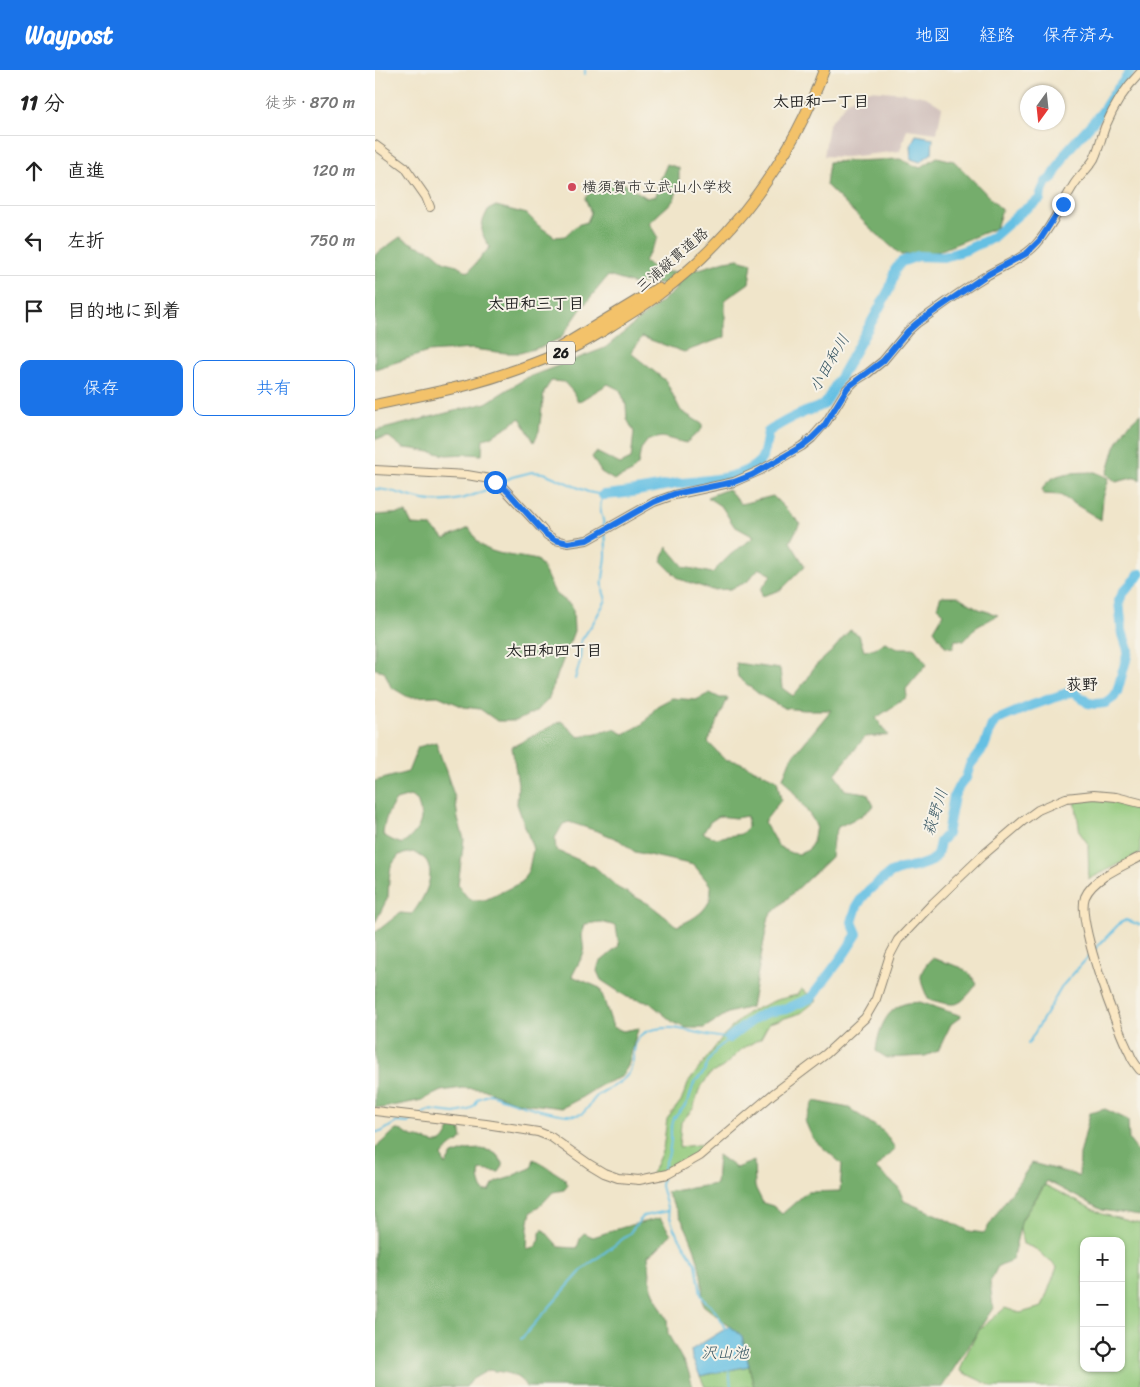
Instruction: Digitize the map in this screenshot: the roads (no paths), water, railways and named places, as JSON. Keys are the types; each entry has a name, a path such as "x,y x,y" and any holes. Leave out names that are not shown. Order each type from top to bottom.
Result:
{"highway":[{"name":"三浦縦貫道路","path":"770,172 802,115 820,70"},
{"name":"三浦縦貫道路","path":"375,403 456,387 524,367 575,346 644,306 697,262 743,212 802,123 824,70"}],"street":[{"path":"375,470 467,475 490,479 500,484 547,535 555,540 568,543 587,540 654,502 674,494 734,482 757,472 798,449 812,438 827,421 846,390 855,381 883,361 917,323 985,276 1027,253 1036,245 1076,182 1094,159 1105,128 1117,105 1140,73"},
{"path":"375,145 405,167 430,207"},
{"path":"375,1111 538,1132 551,1137 604,1173 618,1178 639,1180 668,1174 700,1156 773,1094 825,1054 865,1018 875,999 890,955 898,940 946,890 1023,821 1038,810 1066,798 1094,795 1116,797 1140,803"},
{"path":"1140,857 1112,872 1093,886 1085,899 1084,906 1094,957 1109,1004 1129,1054 1140,1070"}],"water":[{"path":"916,135 933,138 932,153 920,162 911,159 910,146"},
{"name":"沢山池","path":"730,1326 742,1336 749,1366 700,1376 692,1358 691,1350"}],"waterway":[{"name":"小田和川","path":"603,495 720,479 752,468 762,458 768,432 791,418 825,404 890,288 895,270 901,262 918,256 944,257 966,250 992,238 1020,213 1040,199 1046,182 1052,178 1067,151 1102,112 1132,70"},
{"name":"小田和川","path":"502,482 512,477 532,472 544,473 588,492 603,495 600,509 604,527"},
{"name":"小田和川","path":"375,489 388,490 424,500 452,501 478,494 495,486"},
{"path":"575,679 580,662 581,641 606,600 603,589 606,556 605,532"},
{"name":"萩野川","path":"729,1038 754,1019 768,1012 786,1009 811,998 857,934 852,922 857,906 869,890 891,873 932,861 937,855 940,842 947,834 954,796 966,778 970,765 984,747 992,725 997,720 1073,691 1088,703 1105,703 1114,697 1128,650 1122,631 1119,601 1124,591 1140,574"},
{"path":"1094,950 1120,923 1126,920 1140,925"},
{"path":"1028,1044 1063,985 1091,954"},
{"path":"422,1114 429,1110 455,1113 469,1110 478,1099 490,1094 552,1113 576,1115 583,1113 598,1095 626,1077 631,1068 637,1040 646,1032 666,1028 729,1038"},
{"path":"662,1173 669,1153 674,1118 689,1099 694,1083 704,1072 716,1050 729,1038"},
{"path":"375,1132 381,1132 397,1122 408,1123 416,1118"},
{"path":"662,1178 661,1186 674,1229 696,1264 701,1294 719,1316 726,1331"},
{"path":"521,1339 584,1268 628,1235 643,1216 668,1211"},
{"path":"729,1368 731,1387"}],"place":[{"name":"横須賀市立武山小学校","path":"572,187"}],"district":[{"name":"太田和一丁目","path":"821,101"},
{"name":"太田和三丁目","path":"536,303"},
{"name":"太田和四丁目","path":"554,650"},
{"name":"荻野","path":"1082,684"}]}
